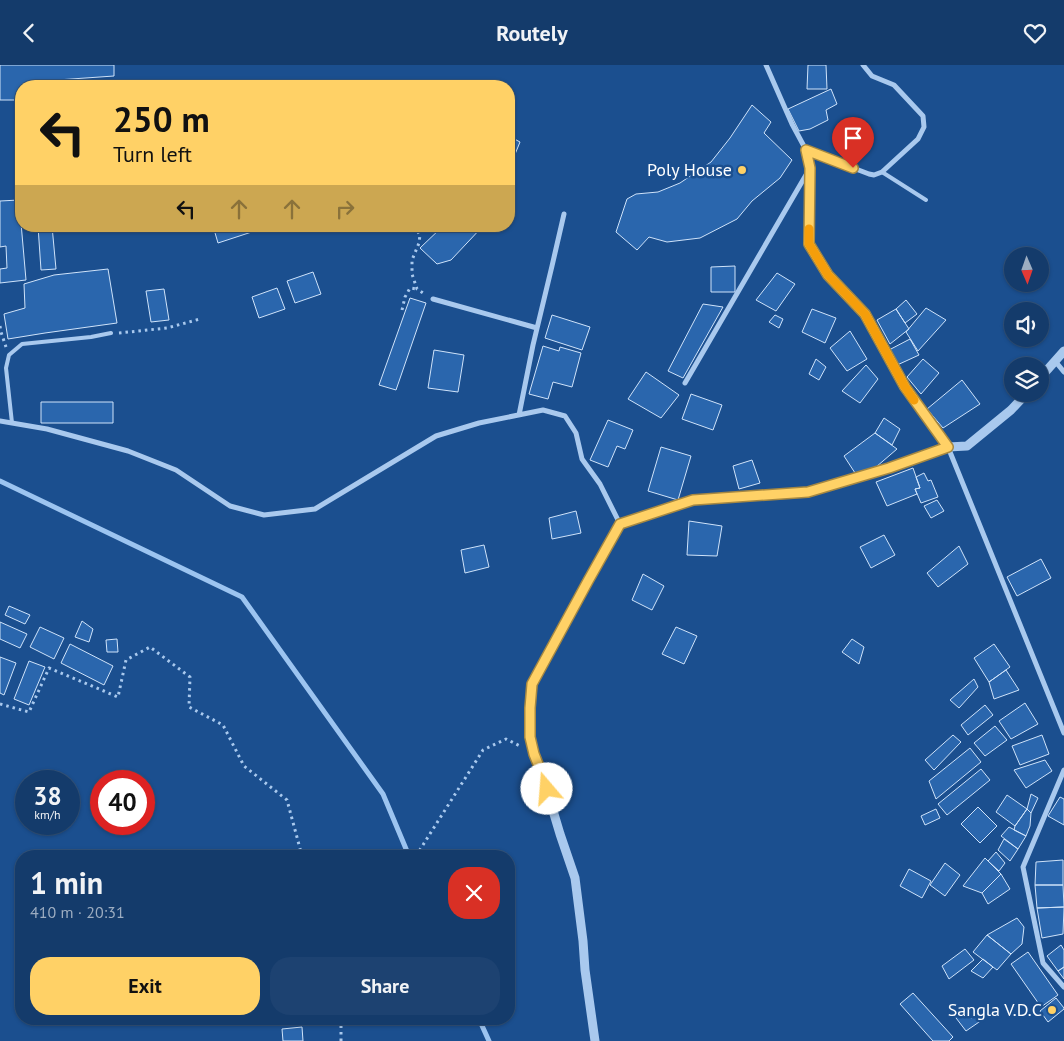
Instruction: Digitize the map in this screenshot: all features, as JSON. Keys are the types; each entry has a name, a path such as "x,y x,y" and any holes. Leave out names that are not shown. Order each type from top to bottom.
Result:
{"street":[{"path":"766,65 792,124 806,150 810,168 809,244 828,275 865,314 905,387 948,447 1064,733"},
{"path":"806,150 869,175 874,175 882,172 918,139 924,127 923,116 894,85 872,76 863,65"},
{"path":"685,383 810,168"},
{"path":"519,415 564,213"},
{"path":"432,299 537,328"},
{"path":"1049,368 1064,351"},
{"path":"1055,361 1064,372"},
{"path":"594,1041 574,878 534,754 530,737 530,708 532,684 620,524 693,500 808,492 889,468 948,447 967,446 1018,402"},
{"path":"0,421 47,429 128,451 176,470 230,505 264,515 315,509 436,436 479,423 543,410 565,416 576,433 582,459 600,484 620,524"},
{"path":"1064,771 1023,867 1043,963 1064,987"}],"lane":[{"path":"882,172 926,200"},
{"path":"12,423 6,368 8,355 22,344 91,337 111,333"}],"path":[{"path":"417,289 412,274 412,260 419,243 420,235 418,232"},
{"path":"402,309 410,288 417,289 432,299"},
{"path":"111,333 167,328 200,319"},
{"path":"0,326 8,355"},
{"path":"0,704 29,712 48,668 118,697 126,660 150,647 190,677 189,707 223,725 244,766 286,800 300,850"},
{"path":"420,850 483,750 506,739 534,754"},
{"path":"341,1025 341,1041"}],"building":[{"path":"0,65 114,65 114,76 57,80 15,80 15,100 0,100"},
{"path":"808,65 826,65 827,89 807,89"},
{"path":"831,89 837,104 826,110 828,120 810,129 799,131 788,109"},
{"name":"Poly House","path":"752,105 771,122 764,133 792,160 780,178 752,201 737,219 700,238 667,242 649,237 637,250 616,232 627,199 636,194 658,192 680,183 711,162"},
{"path":"515,139 520,142 515,154"},
{"path":"15,200 15,232 22,232 26,280 0,283 0,269 7,268 6,246 0,247 0,201"},
{"path":"38,232 53,232 56,269 41,270"},
{"path":"215,232 252,232 218,243"},
{"path":"437,232 477,232 451,260 437,264 420,248"},
{"path":"735,266 735,292 711,292 711,267"},
{"path":"108,269 117,323 8,339 4,314 25,308 24,284 54,275"},
{"path":"313,272 321,294 295,303 287,281"},
{"path":"777,273 795,284 776,311 756,300"},
{"path":"277,288 285,309 259,318 252,297"},
{"path":"164,289 169,320 151,322 146,291"},
{"path":"410,298 426,303 396,390 379,385"},
{"path":"906,300 917,314 905,323 896,309"},
{"path":"703,304 723,307 683,378 668,371"},
{"path":"926,308 946,320 918,351 906,332"},
{"path":"812,309 836,318 825,343 802,332"},
{"path":"896,309 909,329 890,344 877,320"},
{"path":"552,315 590,327 582,350 545,338"},
{"path":"775,315 783,319 779,328 769,322"},
{"path":"850,331 867,359 847,371 830,348"},
{"path":"910,339 919,355 895,366 889,350"},
{"path":"543,346 559,351 560,347 581,353 572,387 553,382 548,399 529,394"},
{"path":"434,350 464,355 458,392 428,388"},
{"path":"816,359 826,367 819,380 809,374"},
{"path":"923,359 939,373 921,394 907,377"},
{"path":"866,365 878,379 860,403 842,391"},
{"path":"646,372 679,395 661,418 628,399"},
{"path":"962,380 980,404 943,428 927,409"},
{"path":"691,394 722,405 713,430 682,419"},
{"path":"41,402 113,402 113,423 41,423"},
{"path":"884,418 900,429 892,445 875,433"},
{"path":"608,420 633,430 625,449 617,446 608,467 590,460"},
{"path":"875,433 897,449 876,467 857,476 844,456"},
{"path":"661,447 691,456 678,500 648,491"},
{"path":"752,460 760,483 739,489 733,466"},
{"path":"913,468 920,488 915,489 917,494 887,506 876,482"},
{"path":"924,473 928,481 931,480 938,497 921,503 915,489 920,488 916,477"},
{"path":"937,500 944,511 931,518 924,506"},
{"path":"576,511 581,533 552,539 549,518"},
{"path":"689,521 722,526 717,556 687,555"},
{"path":"884,535 895,555 871,568 860,547"},
{"path":"484,545 489,567 465,573 461,550"},
{"path":"959,546 968,564 938,587 927,573"},
{"path":"1041,559 1051,578 1017,596 1007,577"},
{"path":"643,574 664,586 652,610 632,600"},
{"path":"9,606 30,615 25,624 5,615"},
{"path":"82,621 93,629 89,642 75,637"},
{"path":"0,622 27,634 20,648 0,639"},
{"path":"40,627 64,638 54,659 30,647"},
{"path":"676,627 697,636 684,664 662,654"},
{"path":"117,639 118,652 107,652 106,640"},
{"path":"852,639 864,647 859,664 842,652"},
{"path":"70,644 113,666 104,685 61,663"},
{"path":"994,644 1010,667 989,682 974,658"},
{"path":"0,657 16,663 4,695 0,693"},
{"path":"29,661 45,667 29,705 14,699"},
{"path":"1006,670 1019,690 994,699 989,682"},
{"path":"974,679 978,687 959,708 950,700"},
{"path":"1025,703 1038,724 1011,739 999,721"},
{"path":"985,705 993,715 968,735 961,725"},
{"path":"995,726 1007,740 985,756 974,743"},
{"path":"953,735 961,742 934,770 925,760"},
{"path":"1042,735 1049,754 1020,765 1012,746"},
{"path":"970,748 981,762 936,799 929,781"},
{"path":"1045,760 1052,771 1026,788 1014,770"},
{"path":"981,769 990,780 947,815 938,804"},
{"path":"1031,794 1038,798 1031,813 1027,809"},
{"path":"1007,795 1027,809 1015,826 996,812"},
{"path":"1060,797 1064,799 1064,825 1048,816"},
{"path":"978,807 997,826 980,843 961,824"},
{"path":"936,809 940,818 925,825 921,816"},
{"path":"1027,809 1031,813 1030,826 1026,836 1014,830"},
{"path":"1009,827 1026,836 1018,849 1001,836"},
{"path":"1004,839 1018,849 1010,861 998,850"},
{"path":"996,852 1005,863 999,871 988,861"},
{"path":"985,858 1001,874 982,893 963,886"},
{"path":"1063,860 1063,885 1035,885 1036,862"},
{"path":"945,863 960,875 945,896 930,885"},
{"path":"909,869 931,881 922,898 900,886"},
{"path":"1001,874 1010,889 988,904 982,893"},
{"path":"1035,885 1063,885 1064,907 1037,908"},
{"path":"1064,907 1063,934 1042,938 1037,908"},
{"path":"1017,918 1024,927 1022,944 1011,954 987,935"},
{"path":"987,935 1011,954 997,970 973,952"},
{"path":"1061,945 1064,950 1064,967 1058,971 1047,956"},
{"path":"965,949 974,960 949,979 942,966"},
{"path":"1028,952 1058,995 1041,1007 1011,964"},
{"path":"983,959 993,967 983,978 971,971"},
{"path":"1064,967 1064,979 1058,971"},
{"path":"913,993 953,1037 949,1041 933,1041 900,1004"},
{"name":"Sangla V.D.C","path":"1056,998 1064,1009 1048,1022 1040,1011"},
{"path":"962,1007 971,1018 977,1014 982,1020 966,1031 953,1014"},
{"path":"302,1027 303,1041 283,1041 282,1029"}],"waterway":[{"path":"0,481 242,597 383,794 406,850"},
{"path":"482,1025 489,1041"}],"slow traffic":[{"path":"809,229 809,244 828,275 865,314 914,400"}],"place":[{"name":"Poly House","path":"742,170"},
{"name":"Sangla V.D.C","path":"1052,1010"}],"route":[{"path":"547,789 530,737 532,684 620,524 693,500 808,492 889,468 948,447 905,387 865,314 828,275 809,244 810,168 806,150 853,168"}]}
